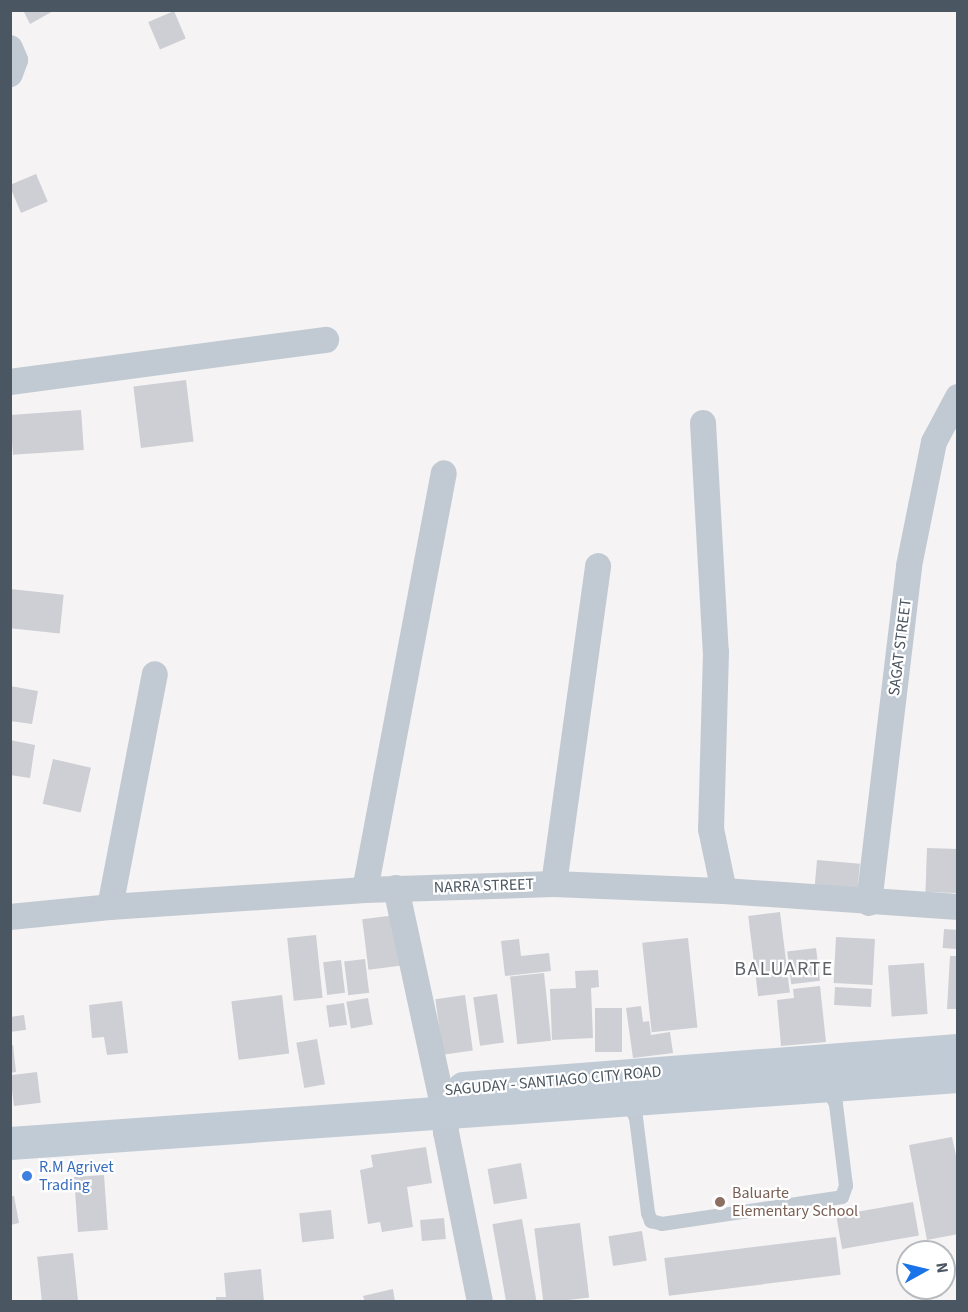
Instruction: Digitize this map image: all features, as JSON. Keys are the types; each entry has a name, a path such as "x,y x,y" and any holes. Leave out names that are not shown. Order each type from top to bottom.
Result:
{"main road":[{"name":"SAGUDAY - SANTIAGO CITY ROAD","path":"825,1073 957,1050"},
{"name":"SAGUDAY - SANTIAGO CITY ROAD","path":"10,1143 154,1132 193,1112 442,1101 825,1073 957,1076"}],"street":[{"path":"10,48 15,60 10,74"},
{"path":"10,382 326,340"},
{"name":"SAGAT STREET","path":"868,903 909,566 934,442 957,397"},
{"path":"703,423 716,652 710,811 716,861 724,891"},
{"path":"365,890 444,473"},
{"path":"554,884 598,566"},
{"path":"110,906 155,674"},
{"name":"NARRA STREET","path":"10,917 110,906 396,888 554,884 724,891 868,903 957,907"},
{"path":"396,888 442,1101 480,1302"}],"lane":[{"path":"625,1087 636,1118 648,1213 651,1221 662,1224 842,1197 846,1186 836,1104 825,1073"}],"building":[{"path":"23,10 55,10 30,24"},
{"path":"174,11 186,39 160,50 148,22"},
{"path":"36,174 48,202 21,213 10,185"},
{"path":"186,380 194,442 141,448 133,386"},
{"path":"81,410 84,450 13,455 10,415"},
{"path":"10,589 64,595 60,633 10,628"},
{"path":"10,686 38,691 32,724 10,721"},
{"path":"10,740 35,745 30,778 10,775"},
{"path":"53,759 91,768 81,813 43,804"},
{"path":"927,848 958,849 956,893 925,892"},
{"path":"817,860 860,864 857,895 814,891"},
{"path":"780,912 790,992 758,996 748,916"},
{"path":"396,915 402,966 368,970 362,919"},
{"path":"944,929 958,930 957,949 943,948"},
{"path":"316,935 323,998 294,1001 287,938"},
{"path":"836,937 875,939 873,985 834,983"},
{"path":"688,938 697,1028 652,1032 642,943"},
{"path":"519,939 521,956 549,953 551,971 505,976 501,941"},
{"path":"816,948 820,981 791,984 787,952"},
{"path":"950,956 958,956 958,1009 947,1009"},
{"path":"365,959 369,993 348,995 344,962"},
{"path":"341,960 345,993 327,995 323,962"},
{"path":"924,963 928,1014 892,1016 888,966"},
{"path":"598,970 599,987 591,988 593,1038 552,1040 550,989 576,988 575,971"},
{"path":"544,973 551,1041 517,1044 510,977"},
{"path":"820,986 826,1042 781,1046 777,1000 794,998 793,989"},
{"path":"835,987 872,989 871,1007 834,1005"},
{"path":"497,994 504,1043 480,1046 473,997"},
{"path":"282,995 289,1054 239,1060 231,1001"},
{"path":"465,995 473,1050 443,1055 435,999"},
{"path":"368,998 373,1025 351,1028 346,1002"},
{"path":"122,1001 128,1053 107,1055 104,1037 92,1038 89,1005"},
{"path":"344,1003 347,1025 329,1027 326,1006"},
{"path":"641,1006 643,1022 649,1021 651,1035 670,1032 673,1053 633,1058 626,1008"},
{"path":"595,1008 622,1008 622,1052 595,1052"},
{"path":"24,1015 26,1030 12,1032 10,1017"},
{"path":"317,1039 325,1084 304,1088 296,1043"},
{"path":"10,1045 13,1045 16,1072 10,1073"},
{"path":"37,1072 41,1103 14,1106 10,1075"},
{"path":"952,1137 958,1165 958,1234 927,1240 909,1145"},
{"path":"426,1147 432,1183 407,1187 413,1227 382,1232 380,1222 368,1224 360,1170 373,1167 371,1155"},
{"path":"521,1163 527,1198 494,1204 488,1169"},
{"path":"104,1175 108,1230 78,1232 74,1177"},
{"path":"10,1196 14,1196 19,1223 10,1225"},
{"path":"913,1202 919,1235 842,1249 836,1216"},
{"path":"331,1210 334,1239 302,1242 299,1213"},
{"path":"444,1218 446,1239 422,1241 420,1220"},
{"path":"522,1219 537,1302 506,1302 492,1224"},
{"path":"580,1223 589,1297 543,1302 534,1229"},
{"path":"642,1231 647,1261 613,1266 608,1236"},
{"path":"836,1237 841,1275 669,1296 664,1258"},
{"path":"73,1253 78,1302 42,1302 37,1257"},
{"path":"261,1269 264,1302 216,1302 216,1297 226,1297 224,1273"},
{"path":"393,1289 395,1302 365,1302 363,1296"}],"place":[{"name":"R.M Agrivet Trading","path":"27,1176"},
{"name":"Baluarte Elementary School","path":"720,1202"}],"district":[{"name":"BALUARTE","path":"784,969"}]}
